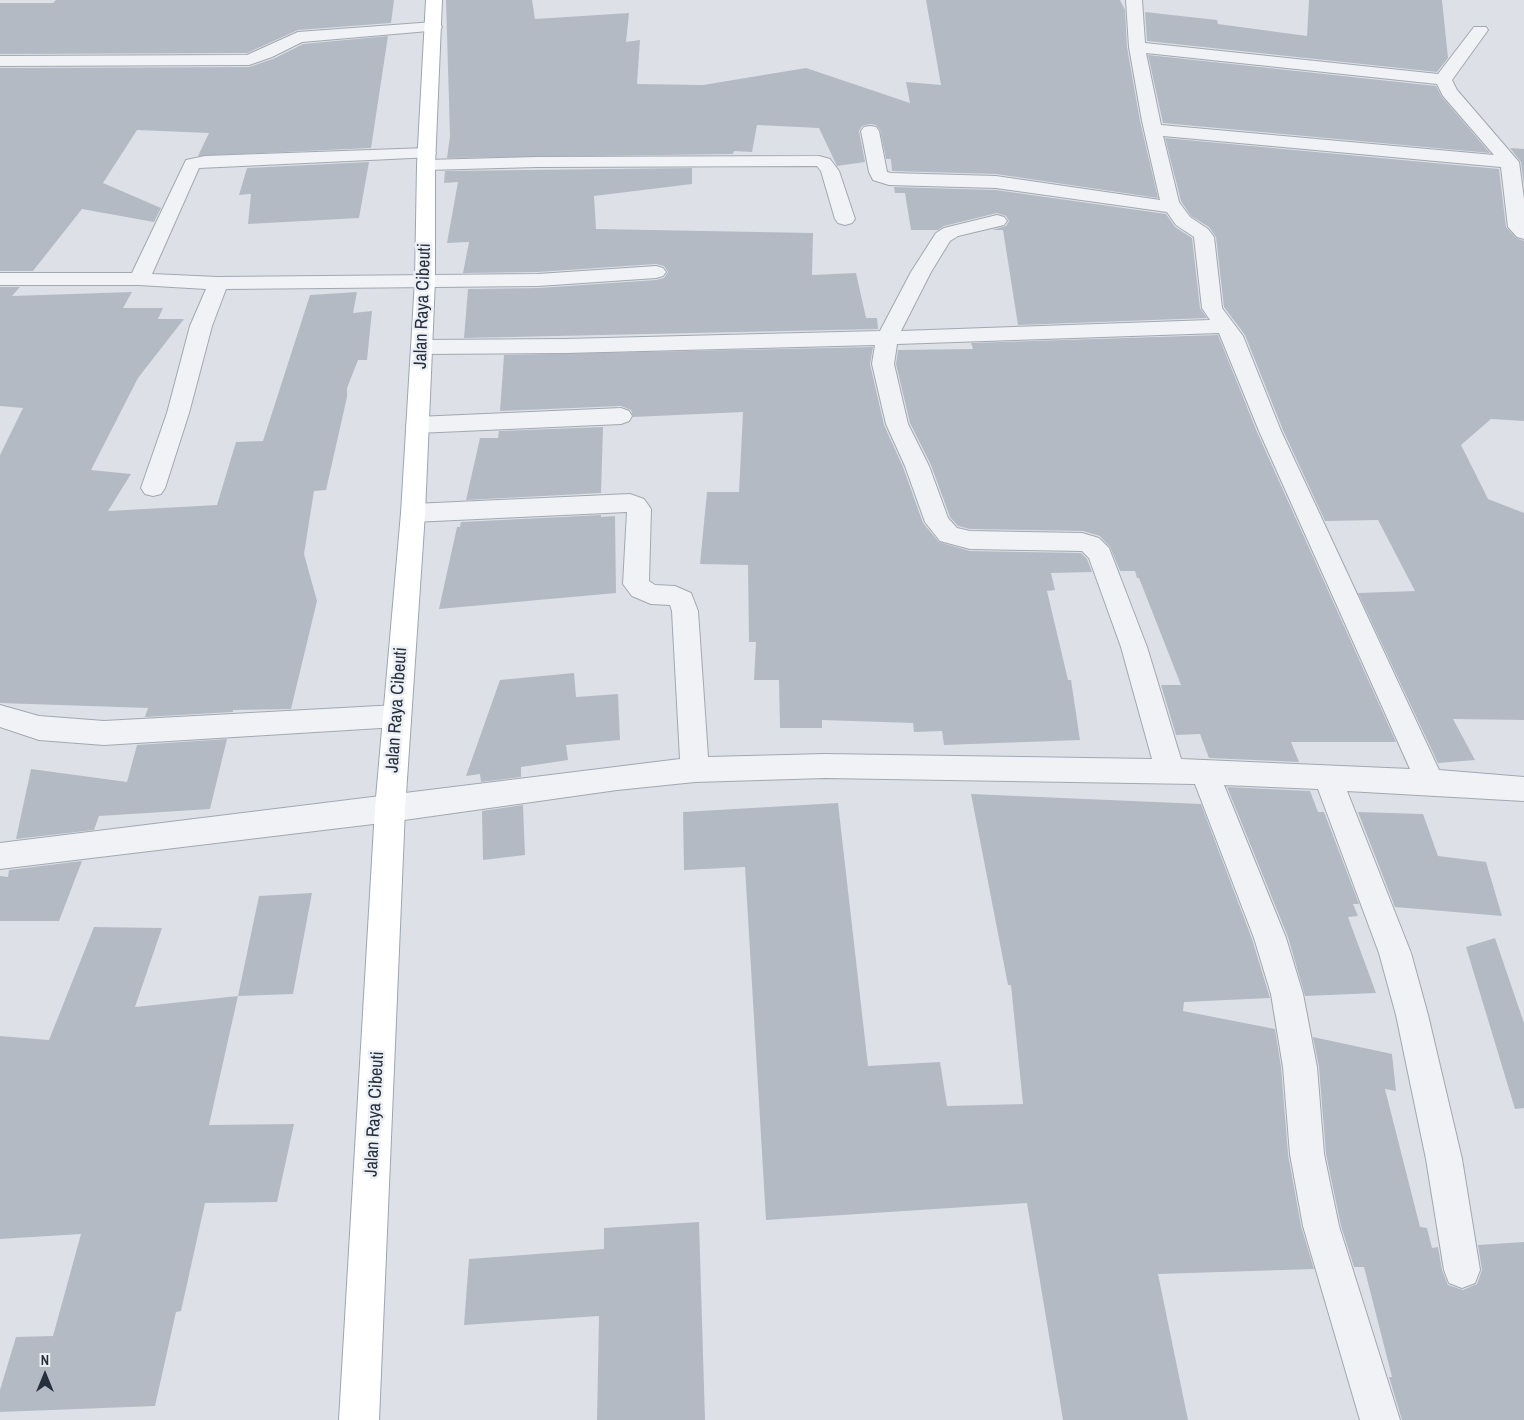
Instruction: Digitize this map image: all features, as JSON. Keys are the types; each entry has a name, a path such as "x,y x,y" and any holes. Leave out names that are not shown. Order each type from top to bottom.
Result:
{"main road":[{"name":"Jalan Raya Cibeuti","path":"360,1420 390,809 413,513 422,347 425,280 426,159 434,13"}],"street":[{"path":"1134,0 1137,47 1172,206 1183,221 1204,237 1212,308 1232,336 1270,432 1430,782"},
{"path":"0,61 249,60 266,54 298,37 434,13"},
{"path":"1443,80 1480,30"},
{"path":"1137,47 1443,80"},
{"path":"1443,80 1449,92 1510,162 1518,227 1524,233"},
{"path":"1154,130 1510,162"},
{"path":"870,131 878,172 880,176 889,179 996,182 1172,206"},
{"path":"139,279 192,164 205,162 426,159 537,162 819,161 824,163 830,171 845,219"},
{"path":"997,221 951,232 943,237 921,272 887,338 883,364 897,424 917,466 937,522 949,535 970,540 1082,542 1090,544 1100,555 1134,647 1170,771"},
{"path":"0,279 139,279 218,283 538,280 656,272"},
{"path":"153,488 178,413 202,326 218,283"},
{"path":"422,347 566,346 887,338 1225,326"},
{"path":"417,425 621,416"},
{"path":"413,513 630,503 635,505 639,509 636,584 651,594 675,596 682,600 685,611 695,770"},
{"path":"0,716 40,728 104,733 397,716"},
{"path":"0,856 390,809 617,778 695,770 825,766 1170,771 1430,782 1524,790"},
{"path":"1205,773 1270,938 1287,994 1300,1067 1307,1154 1321,1226 1380,1420"},
{"path":"1328,779 1395,953 1410,1006 1428,1097 1444,1159 1462,1270"}],"building":[{"path":"56,0 394,0 391,23 298,30 247,53 0,54 0,3 53,3"},
{"path":"446,0 532,0 535,19 629,13 626,42 640,40 637,84 703,85 806,68 910,103 906,82 941,85 926,0 1120,0 1125,10 1127,47 1140,121 1158,198 996,174 892,171 891,159 886,159 880,130 876,125 870,124 862,126 859,131 865,162 837,166 819,128 757,125 752,152 734,151 733,154 447,158 450,136"},
{"path":"1309,0 1442,0 1448,58 1437,72 1147,41 1145,12 1217,20 1218,24 1307,36"},
{"path":"388,36 371,148 198,156 209,133 137,130 103,183 161,208 154,222 82,209 33,271 0,271 0,68 249,67 273,59 303,44"},
{"path":"1148,55 1436,86 1442,97 1490,153 1163,123"},
{"path":"1165,138 1499,169 1506,227 1516,238 1524,241 1524,421 1491,419 1461,445 1488,499 1524,513 1524,720 1453,719 1475,760 1438,763 1358,593 1415,591 1378,520 1325,521 1283,430 1245,335 1224,307 1216,237 1209,227 1191,216 1181,201"},
{"path":"1510,148 1524,149 1524,185 1521,162"},
{"path":"369,162 359,218 248,224 251,194 239,195 247,168"},
{"path":"692,168 692,184 594,196 596,229 813,233 812,275 856,273 866,318 877,318 878,329 464,338 468,289 538,288 656,280 664,278 668,272 664,266 656,264 538,272 463,273 469,242 447,243 458,182 444,183 445,171"},
{"path":"894,187 996,190 1166,214 1175,227 1192,238 1200,308 1207,318 1018,325 1003,230 992,230 1006,226 1009,221 1006,216 997,213 944,226 938,230 911,230 905,193 895,193"},
{"path":"0,287 20,287 12,296 132,292 123,308 163,308 158,319 184,319 138,378 91,470 131,474 108,511 217,505 236,442 263,441 310,295 357,292 353,313 372,311 367,360 358,360 347,388 347,397 326,490 314,491 304,554 317,601 291,709 233,710 233,712 145,717 148,708 0,703 0,455 23,408 0,406"},
{"path":"1218,335 1257,432 1396,742 1291,742 1299,762 1209,758 1200,734 1176,735 1161,685 1181,685 1135,571 1120,571 1110,547 1100,536 1083,531 970,529 958,526 950,517 931,465 910,423 896,364 898,350 973,349 971,343"},
{"path":"873,347 870,364 884,425 903,467 923,523 939,542 970,551 1081,553 1087,559 1092,572 1051,573 1055,590 1047,591 1068,680 1071,680 1080,740 944,745 942,731 914,732 913,723 822,720 822,728 780,728 779,680 754,680 756,642 749,642 748,565 700,564 707,492 739,492 743,412 633,417 631,410 621,406 500,411 504,355"},
{"path":"603,427 601,493 466,500 480,438 498,438 499,431"},
{"path":"601,515 601,517 615,516 616,593 439,609 457,527 460,527 461,522"},
{"path":"574,673 576,697 618,694 620,740 566,745 568,760 521,767 521,777 481,782 480,774 466,776 500,680"},
{"path":"227,739 210,809 99,816 94,830 16,839 31,769 127,782 137,745"},
{"path":"1227,787 1310,791 1318,812 1324,812 1359,904 1353,904 1358,916 1348,917 1376,993 1305,996 1288,937"},
{"path":"971,794 1201,804 1252,939 1270,998 1184,1002 1183,1011 1275,1029 1281,1067 1288,1154 1301,1226 1314,1269 1158,1274 1188,1420 1063,1420 1027,1203 766,1220 745,867 684,870 683,812 838,803 868,1066 940,1062 947,1106 1023,1104 1011,985 1008,985"},
{"path":"523,805 525,855 483,860 482,811"},
{"path":"1358,812 1423,814 1438,856 1486,862 1502,916 1395,907"},
{"path":"82,861 59,921 0,921 0,876 8,877 9,870"},
{"path":"312,893 293,994 238,996 259,896"},
{"path":"94,927 162,928 135,1007 238,996 209,1125 294,1124 277,1202 205,1203 181,1311 176,1312 155,1406 0,1412 0,1390 16,1337 53,1336 81,1234 0,1239 0,1036 49,1040"},
{"path":"1495,938 1524,1023 1524,1108 1515,1109 1466,947"},
{"path":"1313,1037 1392,1054 1396,1091 1385,1089 1420,1227 1427,1228 1432,1248 1438,1247 1442,1270 1448,1285 1463,1290 1477,1284 1482,1270 1478,1245 1524,1242 1524,1420 1402,1420 1389,1377 1392,1377 1364,1267 1354,1267 1341,1226 1326,1154 1319,1067"},
{"path":"699,1222 705,1420 597,1420 599,1316 464,1325 469,1259 604,1249 604,1228"}]}
